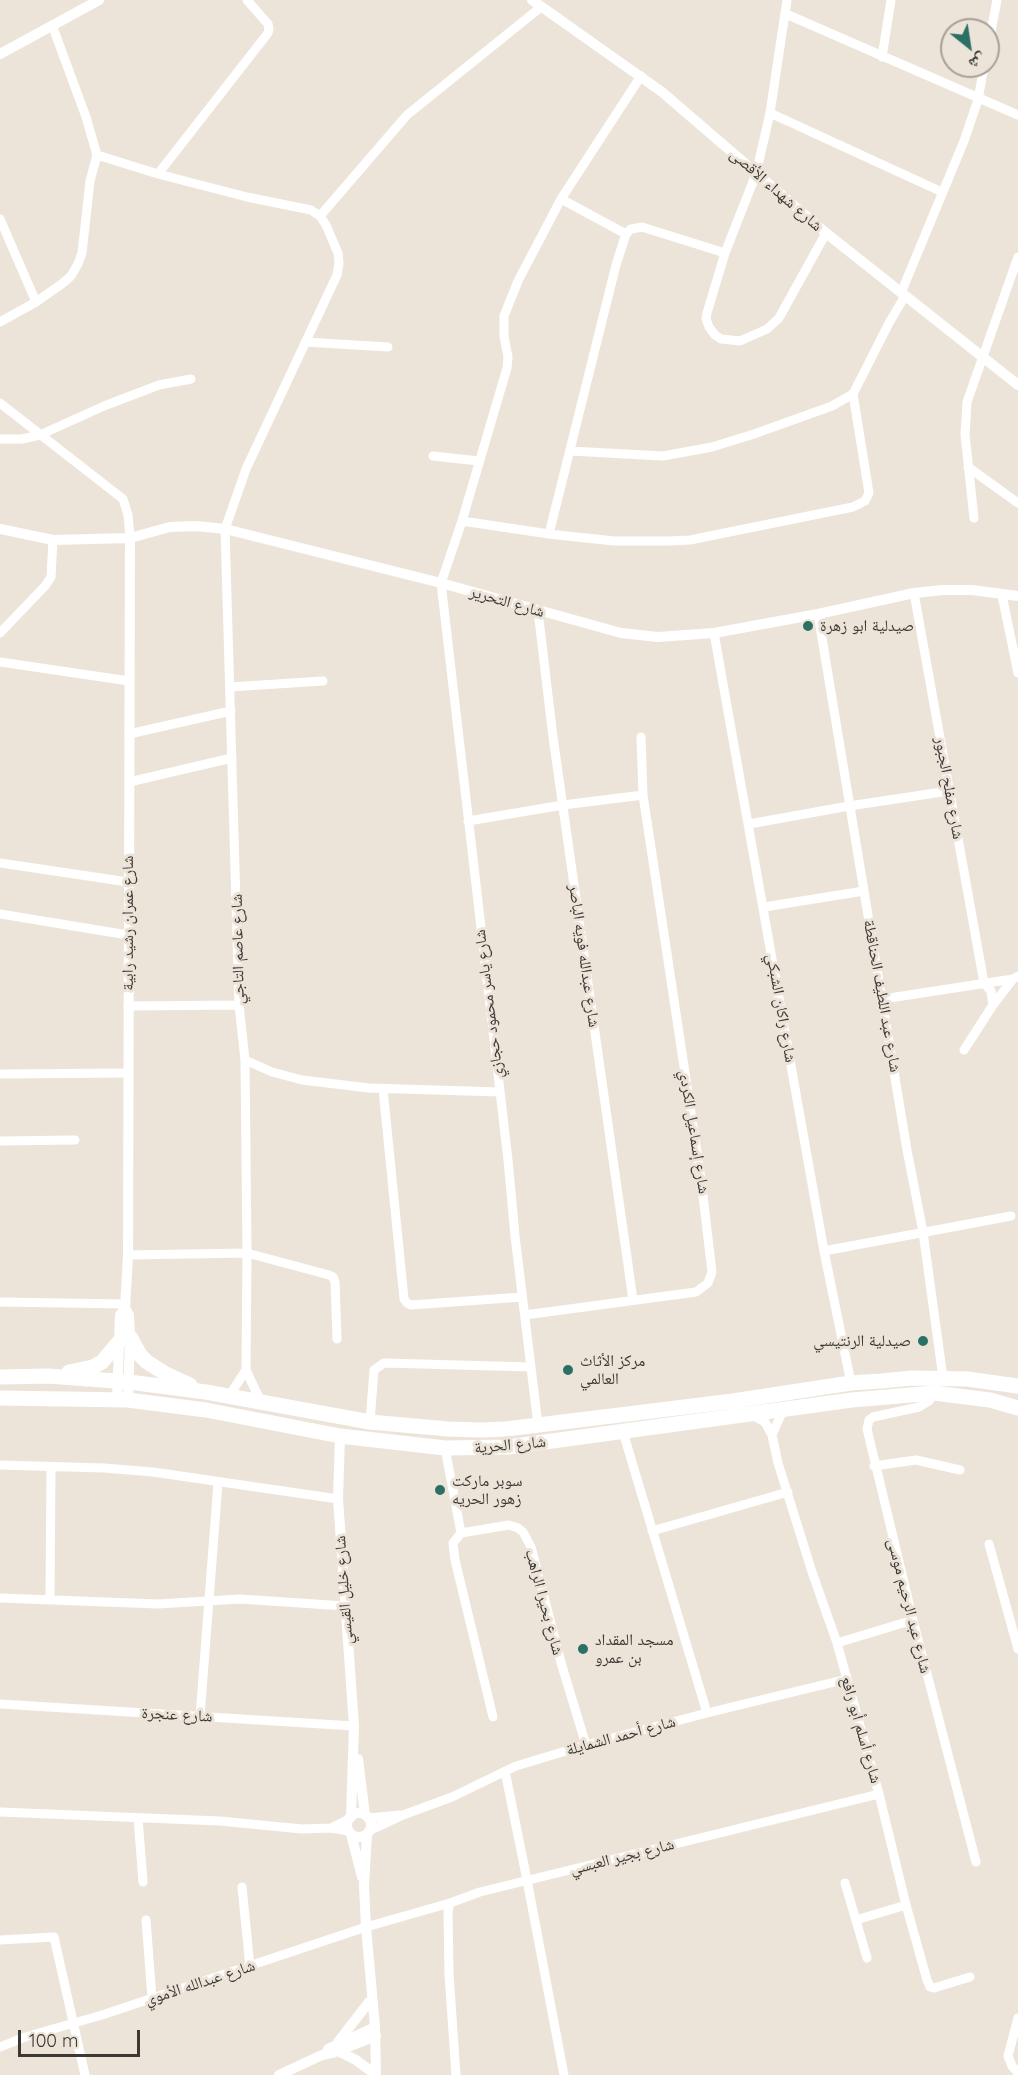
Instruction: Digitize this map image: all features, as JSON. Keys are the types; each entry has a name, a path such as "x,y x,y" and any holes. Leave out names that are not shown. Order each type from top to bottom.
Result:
{"highway":[{"path":"48,1376 93,1367 102,1362 124,1340 147,1362 166,1374 206,1392"},
{"name":"شارع الحرية","path":"0,1377 48,1376 123,1382 206,1392 370,1422 448,1429 506,1429 733,1401 851,1383 912,1378 967,1378 1018,1386"},
{"name":"شارع الحرية","path":"0,1398 123,1400 207,1410 340,1436 445,1448 508,1447 784,1408 934,1393 990,1400 1018,1408"}],"street":[{"path":"0,54 99,0"},
{"path":"158,174 268,33 268,24 247,0"},
{"path":"787,0 770,113 756,174 725,253 706,319 709,327 721,339 740,341 767,329 779,318 826,233"},
{"path":"882,57 891,0"},
{"path":"994,18 997,0"},
{"path":"97,155 158,174 247,197 302,207 320,216 407,114 536,4"},
{"name":"شارع شهداء الأقصى","path":"536,4 662,92 826,233 1018,385"},
{"path":"786,14 1018,116"},
{"path":"0,322 36,302 63,283 71,276 82,253 90,181 97,155 86,117 52,26"},
{"path":"441,583 462,521 507,368 504,316 518,281 561,199 640,76"},
{"path":"462,521 614,541 690,540 860,504 865,501 869,493 853,394 903,294 964,141 978,100 982,78"},
{"path":"770,113 942,192"},
{"path":"561,199 626,234"},
{"name":"شارع عاصم التاجي","path":"261,1402 246,1370 245,1060 239,1005 225,529 246,469 337,275 338,253 334,240 320,216"},
{"path":"0,219 36,302"},
{"path":"549,534 616,265 626,234 635,228 642,227 725,253"},
{"path":"974,518 965,413 969,392 1018,257"},
{"path":"305,342 388,347"},
{"path":"0,439 22,439 40,435 104,406 159,385 191,379"},
{"path":"570,451 663,456 712,447 813,414 853,394"},
{"path":"0,403 123,499 128,515 130,538"},
{"path":"433,456 479,461"},
{"path":"968,467 1018,503"},
{"name":"شارع التحرير","path":"0,529 53,540 130,538 170,527 196,526 225,529 441,583 621,633 658,637 714,633 914,594 958,589 1018,596"},
{"name":"شارع عمران رشيد رابية","path":"123,1400 124,1340 129,1315 125,1306 128,1255 130,538"},
{"path":"0,633 51,577 53,540"},
{"name":"شارع ياسر محمود حجازي","path":"441,583 538,1425"},
{"name":"شارع مفلح الجبور","path":"914,594 984,983 991,991 993,1005"},
{"path":"1002,595 1018,673"},
{"name":"شارع عبدالله فويه الباصر","path":"538,611 633,1300"},
{"name":"شارع عبد اللطيف الحناقطة","path":"818,614 923,1232 943,1378"},
{"name":"شارع راكان الشبكي","path":"714,633 824,1251 851,1383"},
{"path":"0,662 129,681"},
{"path":"230,687 323,681"},
{"path":"129,734 231,711"},
{"name":"شارع إسماعيل الكردي","path":"525,1315 696,1292 708,1283 712,1265 700,1168 644,795 641,737"},
{"path":"129,782 232,758"},
{"path":"749,824 849,806 949,792"},
{"path":"468,821 563,805 644,795"},
{"path":"0,863 128,882"},
{"path":"764,907 864,891"},
{"path":"0,914 128,935"},
{"path":"883,999 1015,977"},
{"path":"964,1050 993,1005 1015,977"},
{"path":"128,1006 239,1005"},
{"path":"245,1060 272,1072 302,1080 383,1089 500,1092"},
{"path":"2,1074 127,1073"},
{"path":"383,1089 404,1299 411,1305 522,1297"},
{"path":"0,1141 75,1140"},
{"path":"824,1251 1011,1216"},
{"path":"128,1255 247,1254 333,1277 337,1339"},
{"path":"0,1302 125,1306"},
{"path":"370,1422 374,1370 384,1363 531,1367"},
{"path":"229,1396 246,1370"},
{"name":"شارع عبد الرحيم موسى","path":"934,1393 929,1401 919,1407 877,1416 869,1420 867,1429 874,1466 976,1862"},
{"path":"772,1435 784,1408"},
{"name":"شارع أسلم أبو رافع","path":"750,1413 765,1422 772,1435 812,1572 837,1643 930,1987 934,1988 970,1977"},
{"path":"622,1432 707,1713"},
{"name":"شارع خليل القيسي","path":"340,1436 338,1499 354,1726 350,1818"},
{"path":"445,1448 461,1533 453,1543 455,1560 493,1717"},
{"path":"874,1466 916,1460 960,1470"},
{"path":"0,1465 153,1472 338,1499"},
{"path":"50,1598 51,1467"},
{"path":"200,1716 218,1483"},
{"path":"652,1531 788,1492"},
{"name":"شارع بحيرا الراهب","path":"461,1533 509,1525 523,1532 534,1557 562,1666 586,1745"},
{"path":"989,1544 1018,1649"},
{"path":"0,1598 50,1598 158,1604 240,1599 345,1606"},
{"path":"837,1643 913,1620"},
{"name":"شارع أحمد الشمايلة","path":"368,1833 403,1815 452,1797 505,1771 586,1745 847,1679"},
{"name":"شارع عنجرة","path":"0,1704 354,1726"},
{"name":"شارع خليل القيسي","path":"354,1744 367,1817"},
{"path":"505,1771 528,1880 564,2075"},
{"name":"شارع بجير العبسي","path":"366,1927 480,1892 879,1794"},
{"path":"0,1812 220,1821 302,1829 331,1828 350,1832 360,1837 368,1833"},
{"path":"331,1828 359,1814 367,1817 371,1824 368,1833 364,1886 371,1990 373,2074"},
{"name":"شارع أحمد الشمايلة","path":"367,1817 403,1815"},
{"path":"138,1818 143,1882"},
{"path":"350,1818 347,1825 364,1886"},
{"path":"845,1883 867,1958"},
{"path":"242,1887 250,1966"},
{"path":"450,1903 448,1939 456,2075"},
{"path":"856,1920 906,1905"},
{"path":"146,1920 152,1998"},
{"name":"شارع عبدالله الأموي","path":"0,2047 366,1927"},
{"path":"0,1940 54,1936 85,2075"},
{"path":"371,1990 369,2002 372,2033"},
{"path":"336,2048 369,2002"},
{"path":"1018,2018 1008,2056 1018,2073"},
{"path":"279,2075 372,2033"},
{"path":"336,2048 373,2074"}],"place":[{"name":"صيدلية ابو زهرة","path":"808,626"},
{"name":"صيدلية الرنتيسي","path":"923,1341"},
{"name":"مركز الأثاث العالمي","path":"568,1370"},
{"name":"سوبر ماركت زهور الحريه","path":"440,1490"},
{"name":"مسجد المقداد بن عمرو","path":"583,1649"}]}
